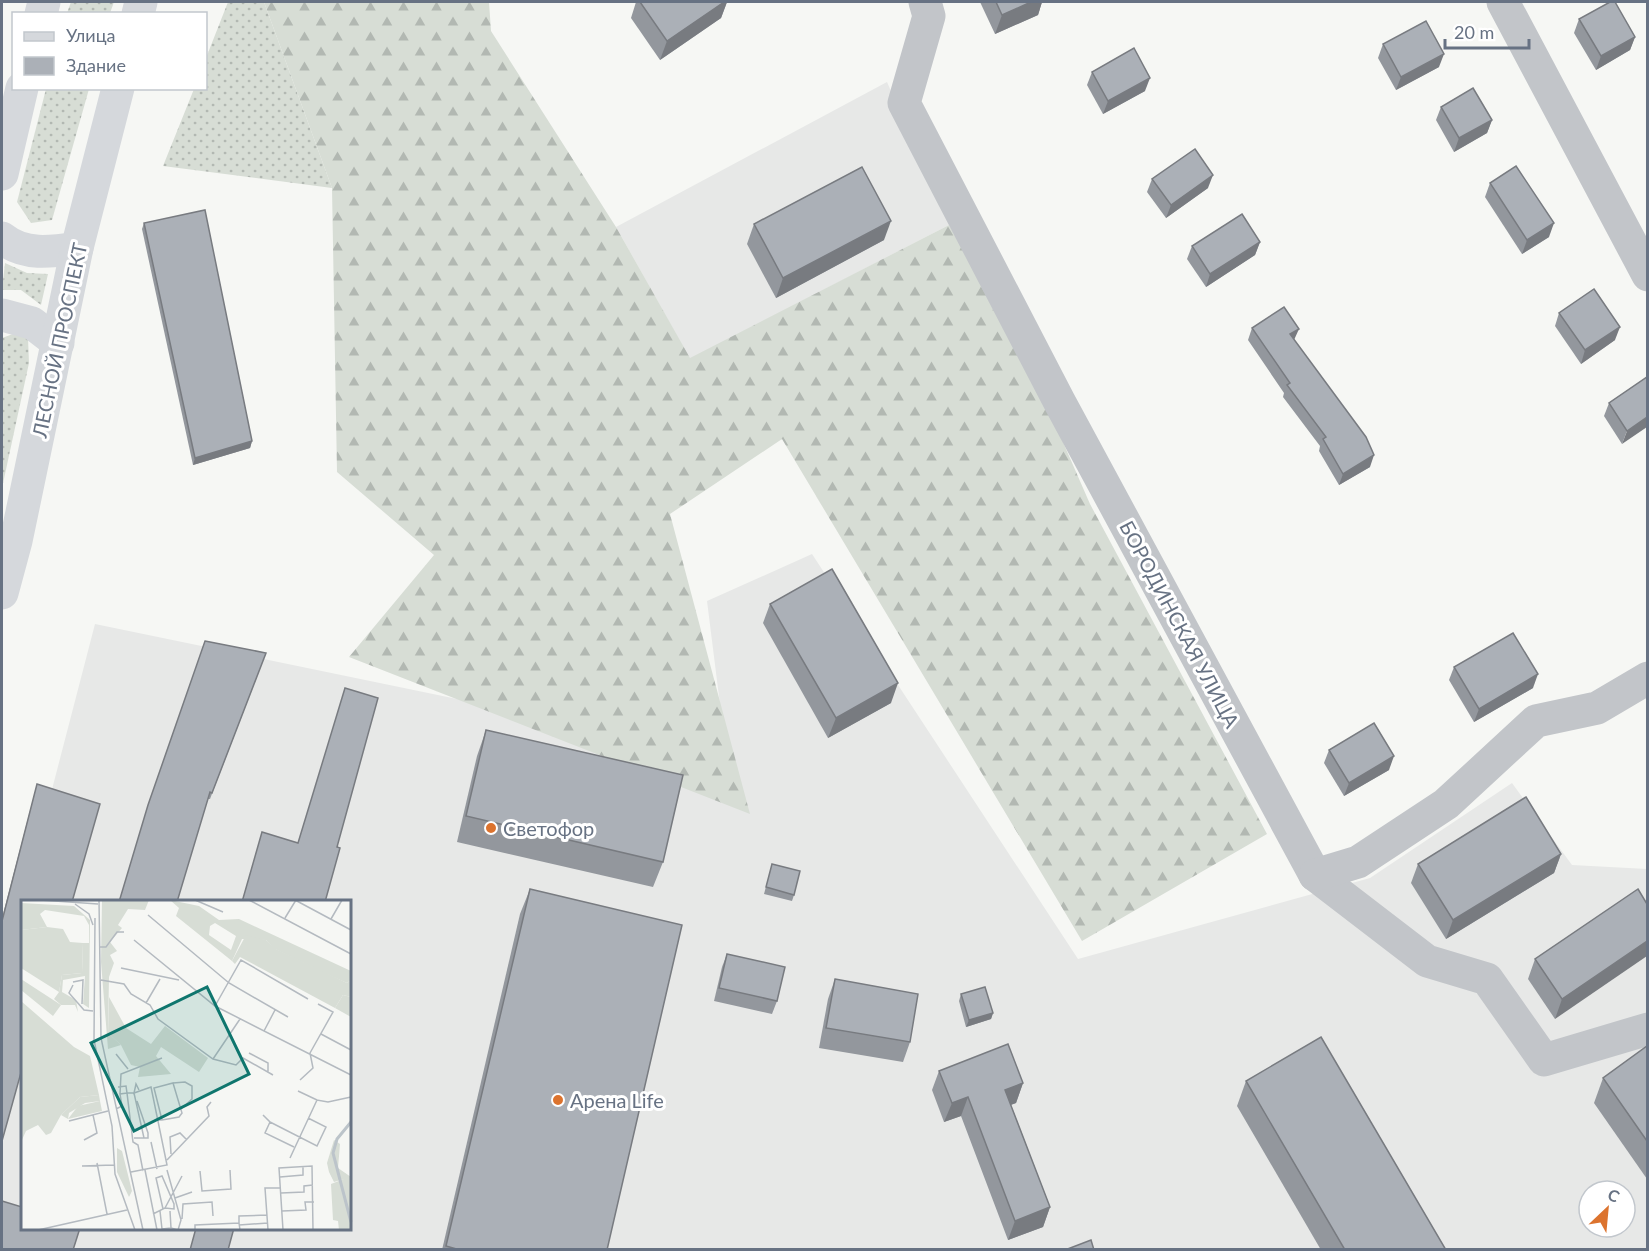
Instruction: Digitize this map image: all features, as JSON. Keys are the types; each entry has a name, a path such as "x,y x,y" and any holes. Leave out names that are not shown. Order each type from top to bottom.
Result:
{"main road":[{"path":"2,174 22,90"},
{"name":"ЛЕСНОЙ ПРОСПЕКТ","path":"2,593 16,541 77,248 117,90"},
{"path":"2,238 12,246 45,254 77,248"},
{"path":"2,315 32,323 58,343"}],"street":[{"name":"БОРОДИНСКАЯ УЛИЦА","path":"925,2 929,16 904,103 1059,401 1315,875 1427,961 1487,979 1544,1060 1647,1029"},
{"path":"1503,2 1646,271"},
{"path":"1315,875 1358,862 1446,804 1536,721 1597,708 1647,678"}],"shaded area":[{"path":"887,82 949,225 690,359 616,227"},
{"path":"812,554 1078,959 1370,878 1512,783 1572,865 1647,869 1647,1249 2,1250 2,985 21,908 21,1230 351,1230 351,900 23,900 95,624 462,700 730,784 707,601"}],"green space":[{"path":"71,2 114,2 110,12 67,12"},
{"path":"228,2 264,2 332,188 163,166 194,90 207,90 207,55"},
{"path":"264,2 489,2 491,31 616,227 690,358 949,225 1035,378 1090,504 1267,834 1082,941 782,439 670,514 750,814 349,657 434,555 337,472 332,188"},
{"path":"46,90 89,90 52,220 31,223 17,202"},
{"path":"5,263 27,273 48,274 41,305 21,290 2,290"},
{"path":"13,334 28,338 29,363 2,488 2,338"}],"building":[{"path":"640,2 724,2 667,41"},
{"path":"996,2 1031,2 1002,15"},
{"path":"1610,2 1615,2 1635,37 1601,56 1579,19"},
{"path":"1426,21 1444,54 1401,77 1383,44"},
{"path":"1134,48 1150,78 1108,101 1092,72"},
{"path":"1473,88 1492,120 1459,138 1441,107"},
{"path":"1195,149 1213,175 1171,205 1152,179"},
{"path":"1516,166 1554,223 1527,240 1490,183"},
{"path":"862,167 891,221 783,278 754,224"},
{"path":"205,210 252,441 195,458 144,223"},
{"path":"1242,214 1260,242 1210,274 1192,246"},
{"path":"1594,289 1620,327 1585,350 1559,313"},
{"path":"1284,307 1299,329 1290,334 1366,437 1374,455 1343,474 1323,439 1326,437 1287,385 1290,383 1252,328"},
{"path":"1647,377 1647,417 1627,431 1609,403"},
{"path":"832,569 898,683 836,718 770,604"},
{"path":"1513,633 1538,674 1479,709 1454,667"},
{"path":"205,641 266,653 212,793 210,792 178,900 120,900 148,805"},
{"path":"345,688 378,698 337,847 340,848 326,900 243,900 262,832 298,843"},
{"path":"1374,723 1394,756 1349,783 1329,750"},
{"path":"486,730 683,775 663,862 466,816"},
{"path":"37,784 100,804 73,900 21,900 21,1073 2,1141 2,921"},
{"path":"1526,797 1561,854 1453,920 1418,864"},
{"path":"772,864 800,871 794,895 766,887"},
{"name":"Арена Life","path":"530,889 682,925 607,1250 460,1250 446,1246"},
{"path":"1638,889 1647,904 1647,941 1562,999 1535,959"},
{"path":"727,954 785,967 777,1001 719,988"},
{"path":"835,979 918,994 910,1042 826,1028"},
{"path":"985,987 993,1013 969,1020 961,994"},
{"path":"1321,1037 1446,1250 1345,1250 1246,1081"},
{"path":"1008,1044 1023,1083 1005,1090 1050,1207 1015,1221 968,1097 952,1103 939,1071"},
{"path":"1647,1046 1647,1141 1603,1078"},
{"path":"2,1201 21,1207 21,1230 79,1230 73,1250 2,1250"},
{"path":"195,1230 233,1230 228,1250 190,1250"},
{"path":"1091,1240 1094,1250 1065,1250"}],"place":[{"name":"Светофор","path":"491,828"},
{"name":"Арена Life","path":"558,1100"}]}
